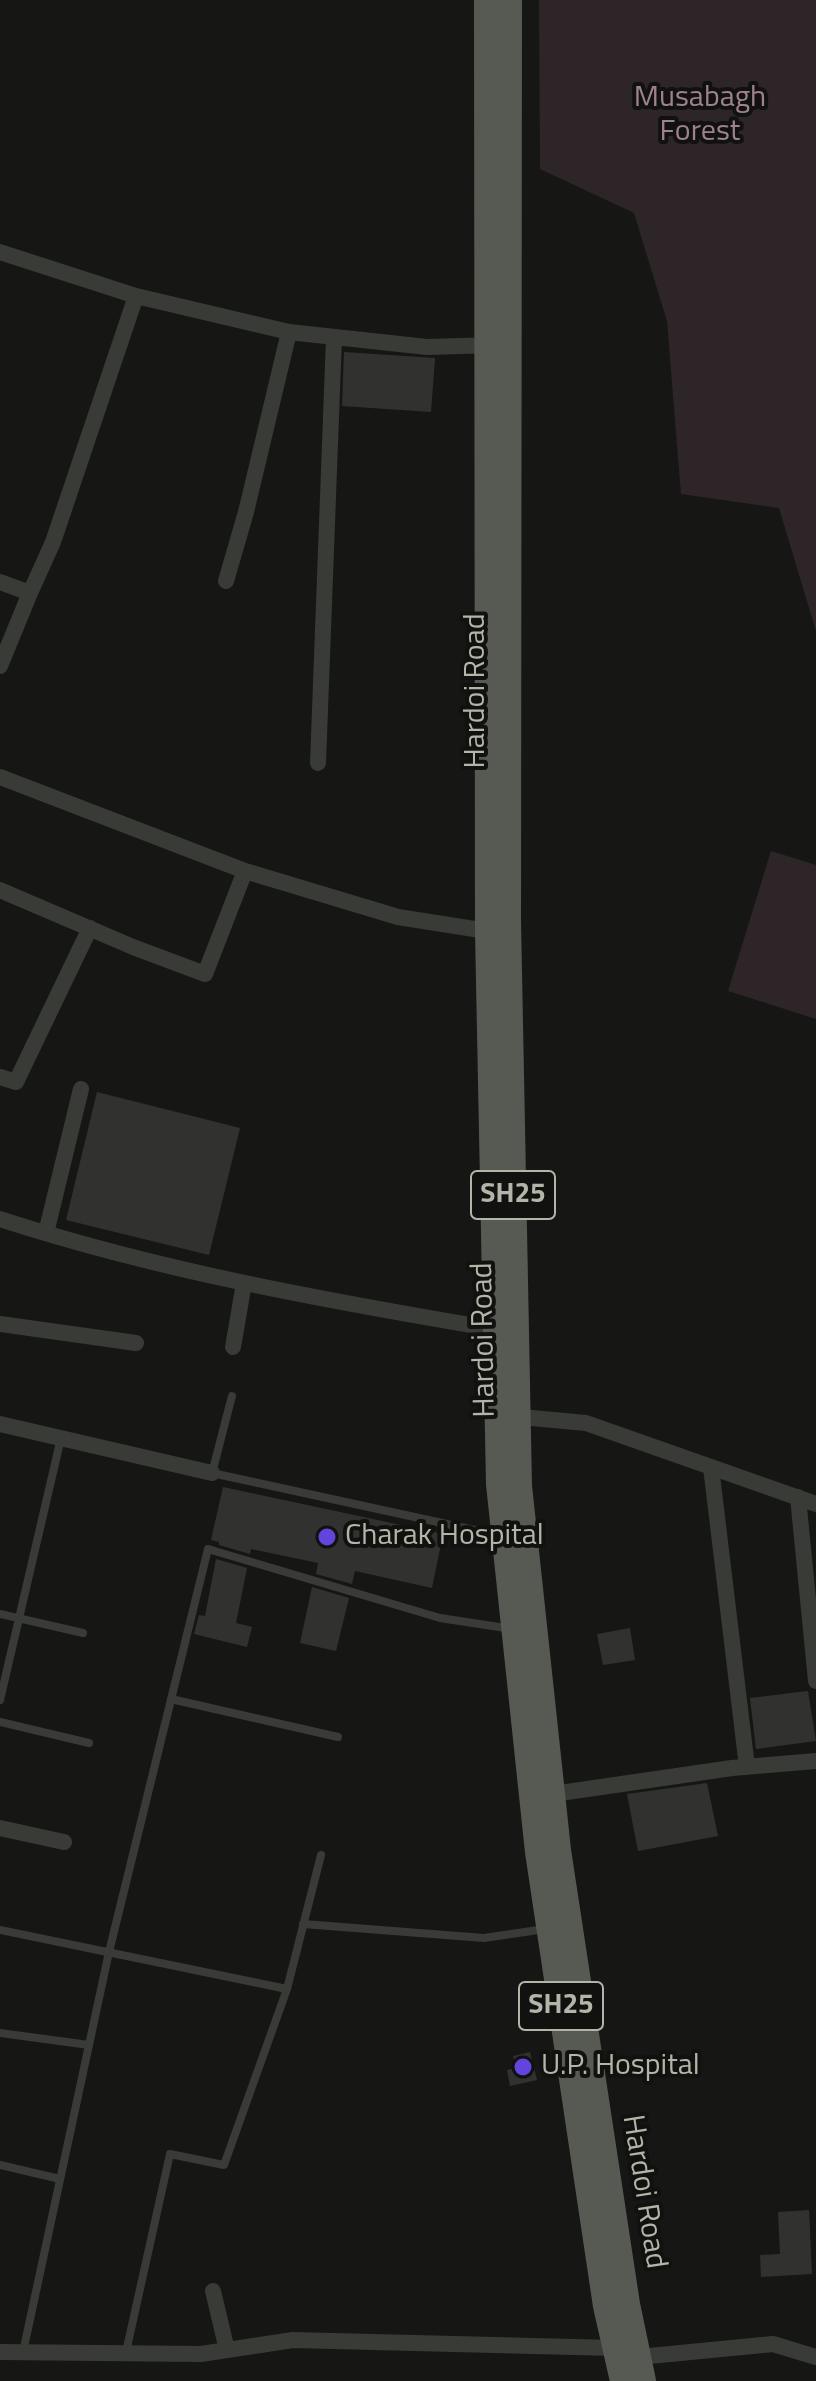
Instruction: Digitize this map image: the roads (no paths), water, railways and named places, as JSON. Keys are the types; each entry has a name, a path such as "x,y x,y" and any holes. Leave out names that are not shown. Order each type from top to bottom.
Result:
{"main road":[{"path":"486,0 510,0"},
{"name":"Hardoi Road","path":"486,0 498,344 498,975 494,1329 520,1486 515,1537 513,1630 537,1852 605,2306 622,2381"},
{"name":"Hardoi Road","path":"507,1416 498,975 487,931 498,344 510,0"},
{"name":"Hardoi Road","path":"515,1537 625,2289 644,2381"}],"street":[{"path":"0,252 136,296 289,332 427,347 498,344"},
{"path":"0,666 53,542 136,296"},
{"path":"226,581 246,512 289,332"},
{"path":"318,763 334,337"},
{"path":"0,582 30,593"},
{"path":"0,777 245,871 398,917 487,931"},
{"path":"0,890 205,974 245,871"},
{"path":"0,1077 16,1082 90,928"},
{"path":"46,1233 81,1089"},
{"path":"0,1219 168,1267 351,1305 494,1329"},
{"path":"233,1347 244,1283"},
{"path":"0,1324 136,1343"},
{"path":"507,1416 586,1423 816,1504"},
{"path":"0,1424 212,1473"},
{"path":"711,1467 747,1767"},
{"path":"798,1497 816,1681"},
{"path":"553,1794 747,1767 816,1761"},
{"path":"0,1828 64,1842"},
{"path":"213,2291 227,2350"},
{"path":"0,2352 201,2354 293,2340 615,2348 639,2357 773,2344 816,2357"}],"lane":[{"path":"232,1396 212,1473 515,1537"},
{"path":"0,1700 61,1438"},
{"path":"22,2352 109,1952 208,1549 440,1618 513,1630"},
{"path":"0,1614 83,1633"},
{"path":"171,1699 338,1737"},
{"path":"0,1722 89,1743"},
{"path":"125,2353 170,2154 224,2165 287,1989 321,1855"},
{"path":"303,1924 484,1938 549,1928"},
{"path":"0,1930 287,1989"},
{"path":"0,2033 89,2045"},
{"path":"0,2165 60,2179"}],"place":[{"name":"Charak Hospital","path":"327,1537"},
{"name":"U.P. Hospital","path":"523,2067"}],"park label":[{"name":"Musabagh Forest","path":"700,116"}]}
